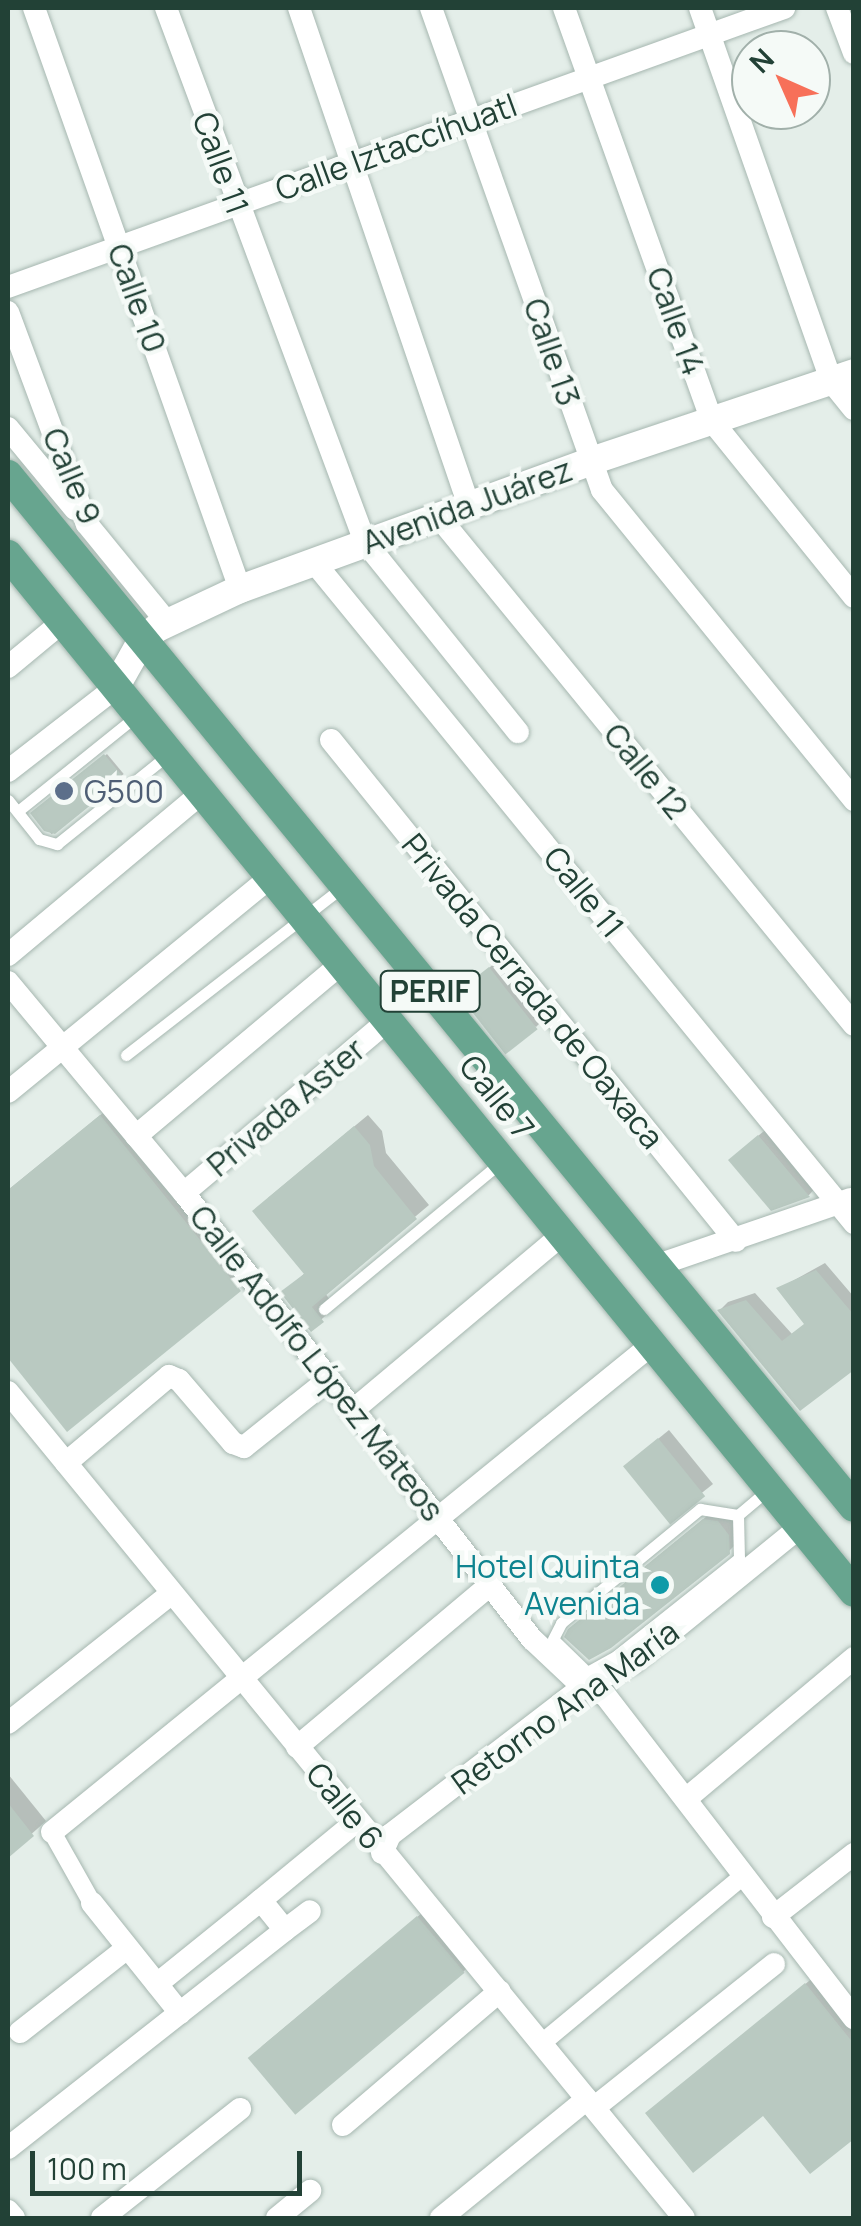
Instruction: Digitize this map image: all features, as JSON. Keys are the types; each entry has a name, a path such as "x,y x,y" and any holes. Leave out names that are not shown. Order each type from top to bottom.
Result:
{"main road":[{"name":"Calle 7","path":"8,475 155,631 344,886 854,1508"},
{"name":"Calle 7","path":"8,555 854,1592"},
{"path":"767,1486 786,1475 806,1450"}],"street":[{"name":"Calle 10","path":"34,8 240,589"},
{"name":"Calle 11","path":"166,8 365,542 518,732"},
{"path":"298,8 469,506"},
{"name":"Calle 13","path":"431,8 602,490 854,800"},
{"name":"Calle 14","path":"564,8 712,421 854,598"},
{"path":"700,8 854,409"},
{"name":"Calle Iztaccíhuatl","path":"8,287 784,8"},
{"path":"836,8 854,53"},
{"name":"Calle 9","path":"8,312 87,524 155,631"},
{"name":"Avenida Juárez","path":"155,631 240,589 365,542 842,377"},
{"path":"8,428 87,524"},
{"name":"Calle 12","path":"438,516 854,1025"},
{"name":"Calle 11","path":"314,562 846,1200 854,1222"},
{"path":"8,667 61,623"},
{"path":"8,771 115,688 155,631"},
{"name":"Privada Cerrada de Oaxaca","path":"331,740 736,1241"},
{"path":"8,956 202,793"},
{"path":"8,1092 271,877"},
{"path":"136,1136 342,963"},
{"name":"Calle Adolfo López Mateos","path":"8,982 184,1193 532,1639 583,1687 605,1695 854,2018"},
{"name":"Privada Aster","path":"184,1193 389,1020"},
{"path":"655,1266 846,1200"},
{"path":"352,1411 562,1235"},
{"path":"180,2013 92,1903 52,1832 440,1521 650,1346"},
{"path":"66,1463 169,1376 179,1380 234,1443 244,1447 328,1380"},
{"name":"Calle 6","path":"8,1392 684,2218"},
{"name":"Retorno Ana María","path":"382,1852 390,1836 583,1687 634,1662 800,1527"},
{"path":"297,1747 490,1585"},
{"path":"8,1723 172,1593"},
{"path":"687,1798 854,1658"},
{"path":"157,1984 357,1821"},
{"path":"773,1917 854,1854"},
{"path":"542,2043 742,1877"},
{"path":"261,1900 285,1930"},
{"path":"8,2148 310,1910"},
{"path":"20,2032 128,1948"},
{"path":"442,2218 774,1964"},
{"path":"342,2125 500,1991"},
{"path":"102,2218 240,2109"},
{"path":"277,2218 310,2191"},
{"path":"8,2211 14,2218"}],"lane":[{"path":"18,811 137,715"},
{"path":"8,800 39,839 57,844 169,754"},
{"path":"126,1055 344,886"},
{"path":"324,1309 504,1160"},
{"path":"738,1515 700,1508 561,1623 553,1639 588,1672 616,1656 739,1558 738,1515 767,1486"}],"building":[{"path":"104,754 124,778 55,834 44,831 30,813"},
{"path":"489,967 538,1029 505,1054 457,992"},
{"path":"100,1115 241,1291 67,1432 8,1358 8,1190"},
{"path":"354,1126 370,1145 374,1166 417,1219 312,1307 324,1322 311,1332 280,1292 304,1274 252,1211"},
{"path":"758,1135 810,1197 771,1211 728,1160"},
{"path":"816,1270 854,1315 854,1370 800,1411 717,1310 746,1300 782,1341 804,1324 776,1288"},
{"path":"658,1438 705,1496 670,1525 623,1466"},
{"name":"Hotel Quinta Avenida","path":"703,1519 718,1521 729,1535 730,1554 611,1648 589,1660 564,1637 568,1629"},
{"path":"8,1803 34,1836 8,1858"},
{"path":"417,1916 465,1973 295,2115 248,2058"},
{"path":"805,1983 854,2044 854,2139 810,2174 763,2116 693,2173 645,2113"}],"place":[{"name":"G500","path":"64,791"},
{"name":"Hotel Quinta Avenida","path":"660,1585"}]}
